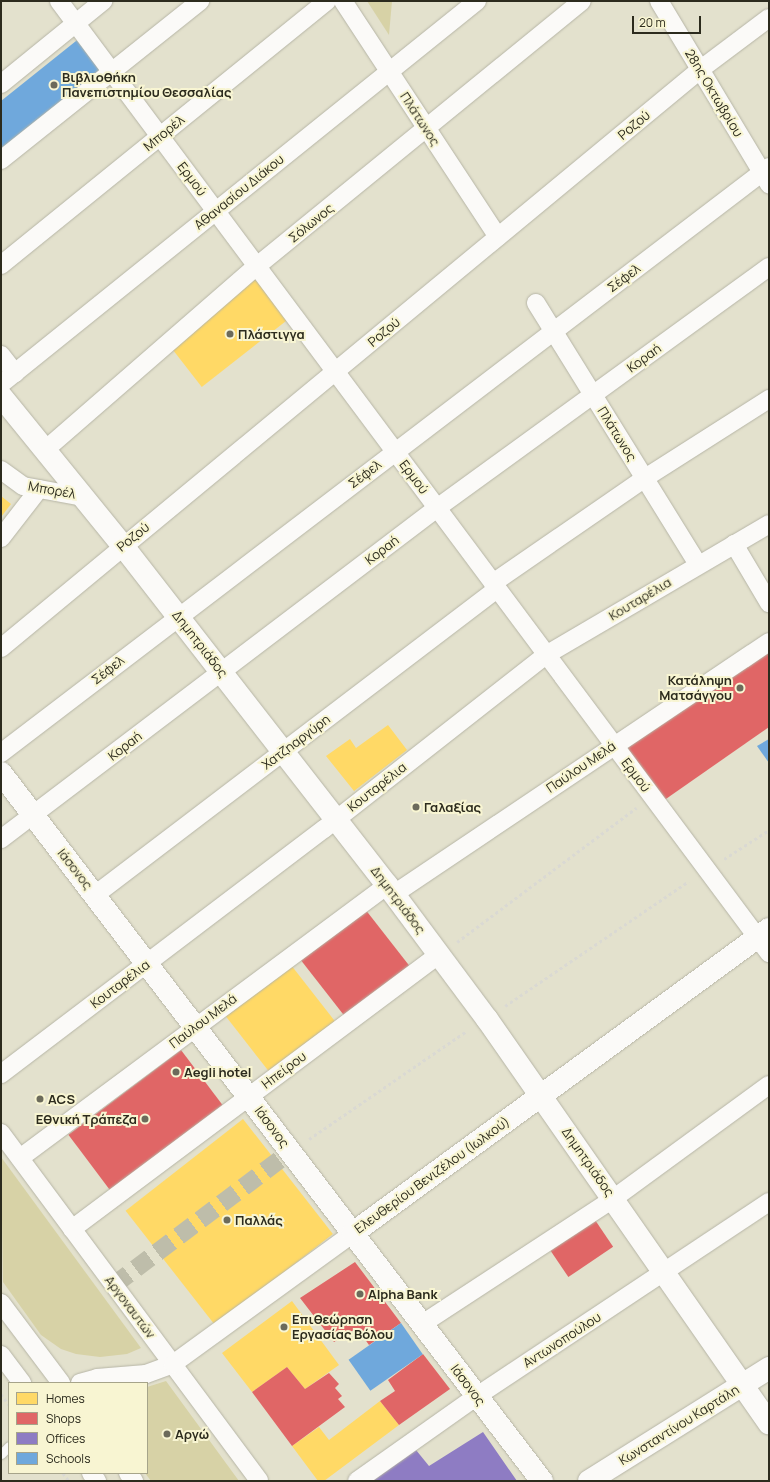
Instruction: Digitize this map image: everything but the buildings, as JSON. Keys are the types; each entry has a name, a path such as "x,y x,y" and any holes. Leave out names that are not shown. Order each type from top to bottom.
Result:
{"main road":[{"name":"Δημητριάδος","path":"1,396 123,546 337,818 487,1018 769,1423"},
{"name":"Ιάσονος","path":"1,773 542,1481"},
{"name":"Ελευθερίου Βενιζέλου (Ιωλκού)","path":"353,1233 541,1095 765,940"},
{"name":"Κωνσταντίνου Καρτάλη","path":"588,1481 769,1368"}],"street":[{"name":"Ερμού","path":"59,1 707,870 765,940"},
{"path":"1,84 103,1"},
{"path":"1,160 111,70 200,1"},
{"name":"Μπορέλ","path":"1,265 327,1"},
{"name":"Πλάτωνος","path":"343,1 498,238"},
{"name":"Αθανασίου Διάκου","path":"1,384 477,1"},
{"name":"Σόλωνος","path":"45,450 257,266 582,1"},
{"name":"28ης Οκτωβρίου","path":"659,1 767,174"},
{"name":"Ροζού","path":"1,648 701,69 769,18"},
{"name":"Σέφελ","path":"1,753 395,451 767,174"},
{"name":"Κοραή","path":"1,839 222,673 437,508 769,267"},
{"name":"Πλάτωνος","path":"536,303 698,564"},
{"path":"1,355 15,373"},
{"name":"Χατζηαργύρη","path":"95,895 284,751 495,586 645,478 769,399"},
{"name":"Μπορέλ","path":"1,470 18,483 39,489 83,497"},
{"path":"1,538 39,489"},
{"name":"Κουταρέλια","path":"1,1074 337,818 546,655 698,564 769,524"},
{"path":"734,544 769,603"},
{"name":"Παύλου Μελά","path":"20,1158 196,1027 390,889 614,745 769,642"},
{"name":"Ηπείρου","path":"72,1229 439,954"},
{"path":"422,1324 613,1199 769,1085"},
{"name":"Αργοναυτών","path":"1,1133 259,1481"},
{"name":"Αντωνοπούλου","path":"356,1481 477,1396 769,1202"},
{"name":"Ελευθερίου Βενιζέλου (Ιωλκού)","path":"83,1382 97,1378 146,1374 173,1364 353,1233"},
{"path":"1,1303 60,1382"},
{"path":"1,1355 21,1382"}],"path":[{"path":"439,954 652,796"},
{"path":"291,1152 487,1018 769,830"},
{"path":"1,1394 8,1404"}],"shaded area":[{"path":"367,1 392,1 389,35"},
{"path":"1,1157 141,1348 127,1354 100,1357 76,1354 61,1349 41,1335 3,1282"},
{"path":"166,1381 239,1481 151,1481 146,1474 148,1474 148,1387"}],"tunnel":[{"path":"114,1285 291,1151"}],"place":[{"name":"Βιβλιοθήκη Πανεπιστημίου Θεσσαλίας","path":"54,85"},
{"name":"Πλάστιγγα","path":"230,334"},
{"name":"Κατάληψη Ματσάγγου","path":"740,688"},
{"name":"Γαλαξίας","path":"416,807"},
{"name":"Aegli hotel","path":"176,1072"},
{"name":"ACS","path":"40,1099"},
{"name":"Εθνική Τράπεζα","path":"145,1119"},
{"name":"Παλλάς","path":"227,1220"},
{"name":"Alpha Bank","path":"360,1294"},
{"name":"Επιθεώρηση Εργασίας Βόλου","path":"284,1327"},
{"name":"Αργώ","path":"167,1434"}]}
